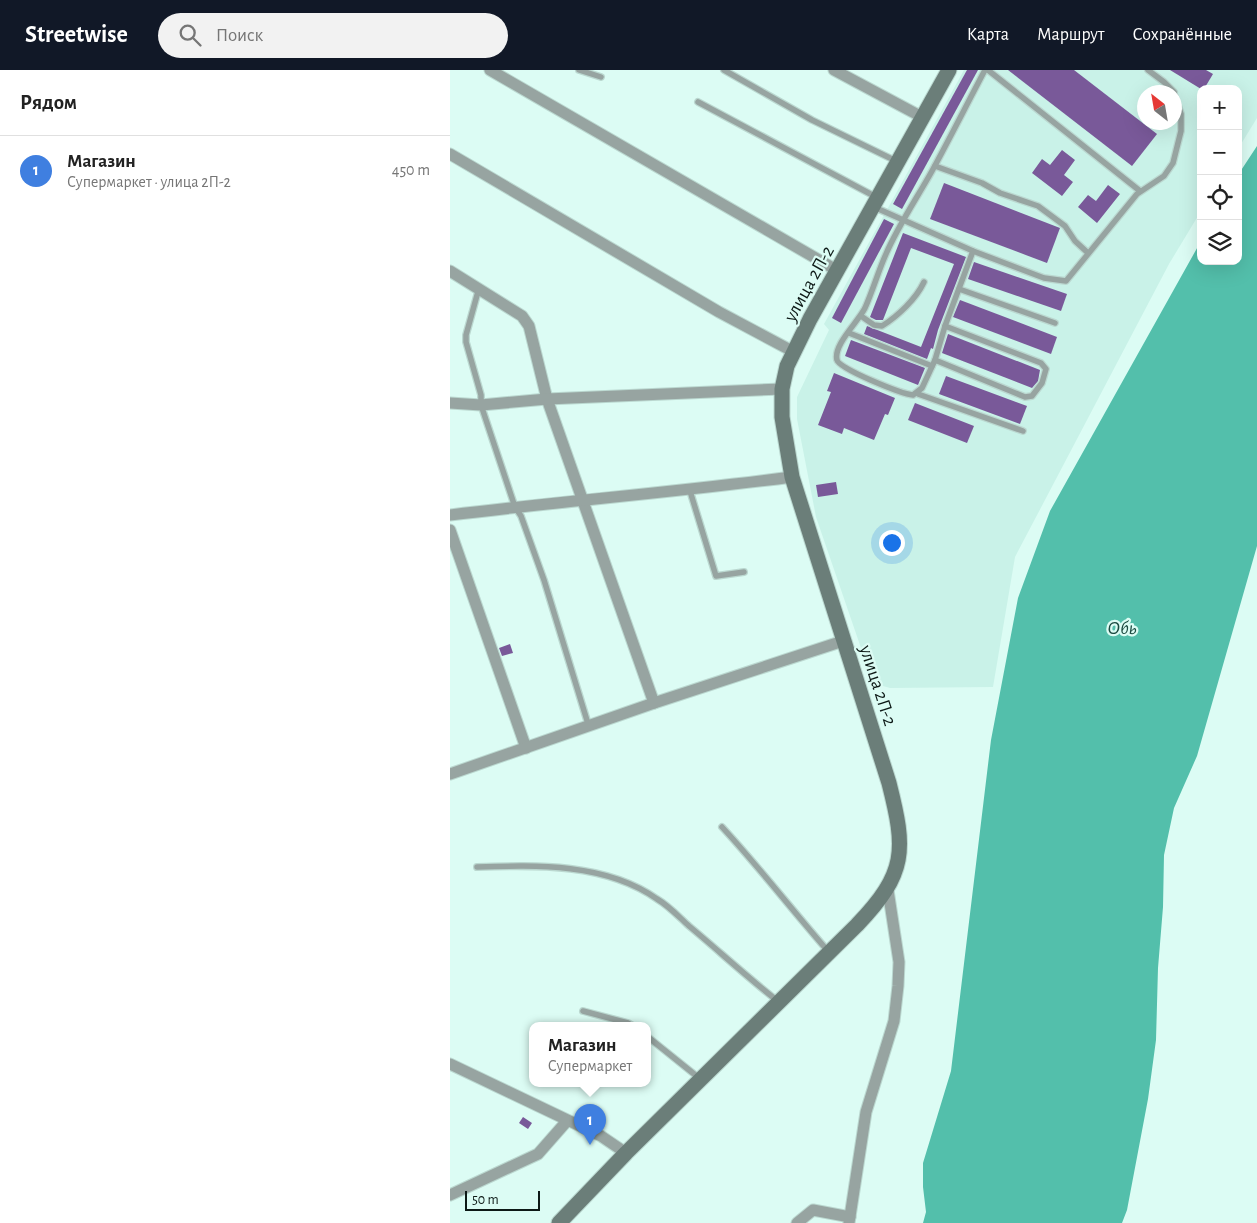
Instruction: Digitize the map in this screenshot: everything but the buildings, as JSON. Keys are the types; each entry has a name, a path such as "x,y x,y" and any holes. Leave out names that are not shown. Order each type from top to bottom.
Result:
{"main road":[{"name":"улица 2П-2","path":"559,1223 626,1153 876,906 888,890 899,857 900,826 890,782 843,641 792,477 782,418 782,389 794,352 948,70"}],"street":[{"path":"490,70 504,74 838,271"},
{"path":"834,70 922,116"},
{"path":"450,154 719,312 794,352"},
{"path":"450,271 522,316 529,326 547,399 654,702"},
{"path":"450,402 481,405 547,399 782,389"},
{"path":"450,515 583,499 690,491 792,477"},
{"path":"450,530 526,748"},
{"path":"450,774 589,727 654,702 843,641"},
{"path":"797,1223 813,1210 850,1220 866,1112 894,1021 899,962 888,890"},
{"path":"450,1064 601,1136 626,1153"},
{"path":"450,1195 538,1154 567,1121"}],"lane":[{"path":"579,70 601,77"},
{"path":"724,70 812,120 898,162"},
{"path":"1023,432 918,394 903,394 889,386 874,382 863,375 842,368 837,362 836,352 861,316 886,254 986,70 1140,191"},
{"path":"1148,70 1167,85"},
{"path":"698,102 905,220 972,251 1044,278 1058,281 1066,281 1072,276 1088,253 1140,191 1164,176 1173,163 1182,130"},
{"path":"935,166 982,183 1000,193 1038,206 1065,226 1075,241 1088,253"},
{"path":"918,394 933,363 972,251"},
{"path":"861,316 874,325 882,326 902,310 920,290 924,282"},
{"path":"479,288 466,335 481,405 514,507 521,516 544,580 589,727"},
{"path":"959,289 1055,323"},
{"path":"849,332 1025,396 1032,396 1045,377 1046,369 1041,363 945,326"},
{"path":"690,491 716,576 744,572"},
{"path":"722,827 755,862 786,903 829,952"},
{"path":"477,866 554,866 603,876 639,888 658,899 750,980 779,1002"},
{"path":"583,1011 624,1022"},
{"path":"651,1039 700,1080"}],"shaded area":[{"path":"964,70 1257,70 1257,118 1242,142 1242,85 1197,85 1197,218 1169,264 1015,557 993,687 890,688 873,683 816,517 797,419 797,397 829,330 824,324"}],"water":[{"name":"Обь","path":"1257,146 1257,546 1197,756 1174,808 1164,855 1156,1040 1148,1099 1127,1210 1122,1223 923,1223 926,1212 923,1163 951,1071 991,740 1018,598 1050,511 1197,248 1197,265 1242,265 1242,169"}],"place":[{"name":"Магазин","path":"590,1145"}]}
